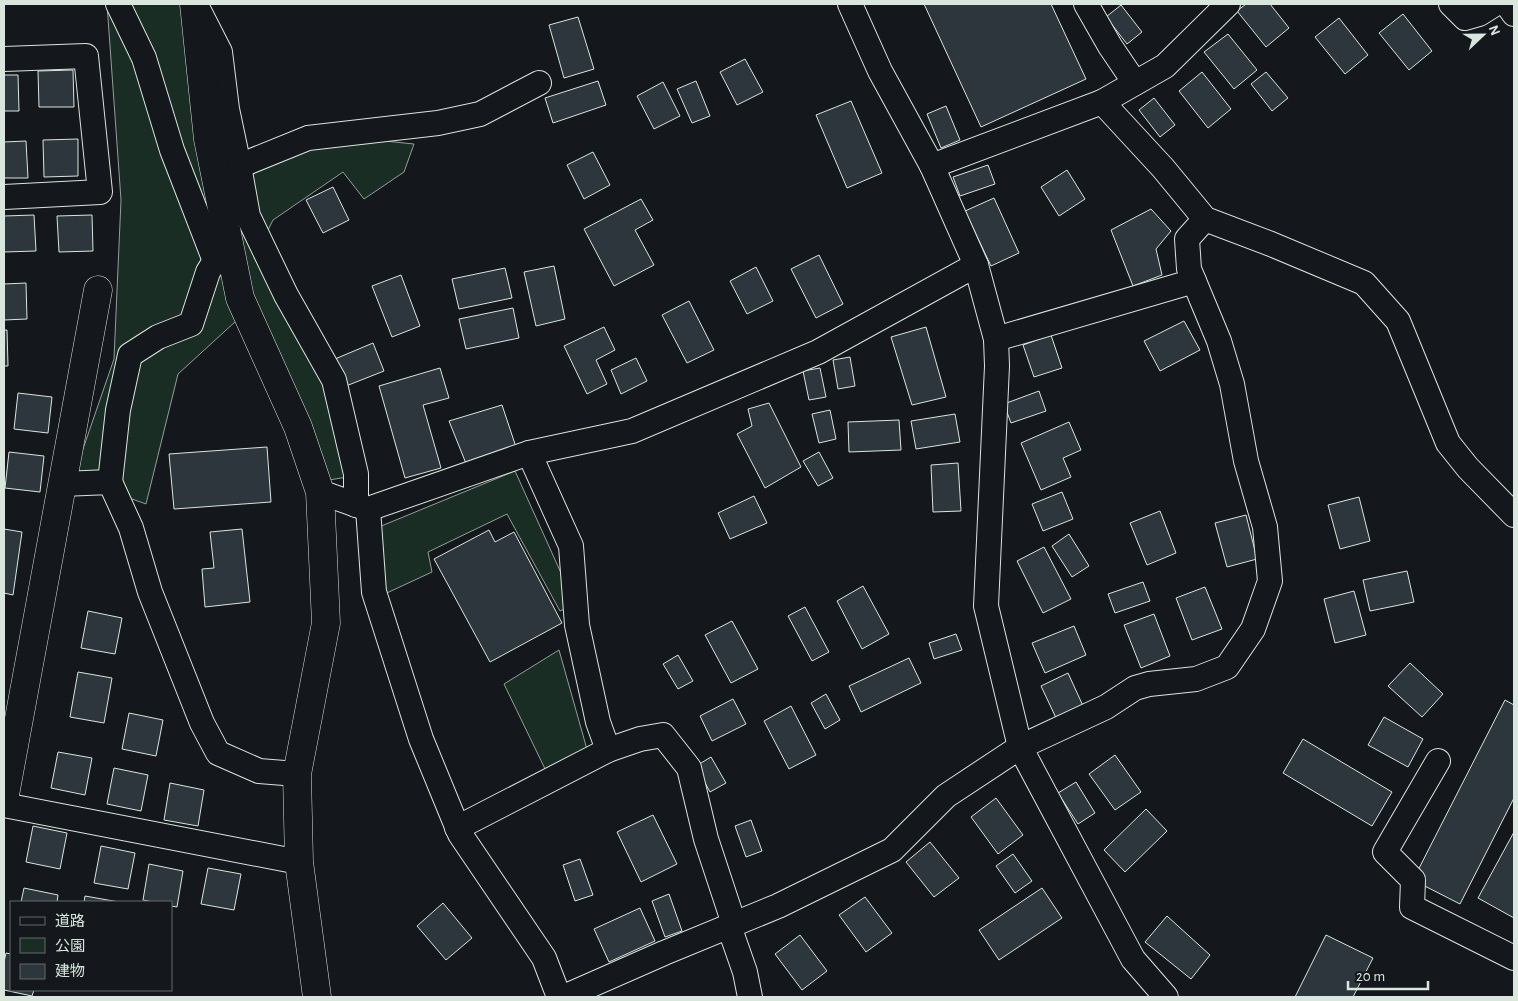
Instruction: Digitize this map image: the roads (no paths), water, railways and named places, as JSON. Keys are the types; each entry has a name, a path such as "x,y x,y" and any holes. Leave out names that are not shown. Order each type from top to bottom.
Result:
{"street":[{"path":"118,4 144,58 172,150 222,250 240,298 298,427 320,492 326,623 297,774 298,862 317,997"},
{"path":"195,4 208,139 222,250 208,272 191,324 158,337 130,355 118,410 110,482 130,528 150,592 188,688 202,723 218,753 259,771 297,774"},
{"path":"195,4 220,52 227,109 240,166 248,216 286,296 334,380 356,474 374,592 421,739 458,828 544,958 559,997"},
{"path":"850,4 880,71 932,166 976,265 996,339 997,366 986,606 1020,747 1133,959 1166,997"},
{"path":"1086,4 1134,83"},
{"path":"932,166 1102,102 1165,66 1228,4"},
{"path":"1451,4 1465,18 1478,14 1495,4"},
{"path":"1507,4 1514,14"},
{"path":"4,59 86,56 100,192 4,198"},
{"path":"240,166 308,138 438,123 480,114 539,83"},
{"path":"1102,102 1163,168 1205,219 1364,283 1398,321 1448,443 1468,468 1514,515"},
{"path":"564,997 778,906 892,850 946,796 1020,747 1106,707 1134,688 1149,684 1196,679 1227,667 1253,629 1270,581 1265,527 1246,460 1232,384 1219,341 1189,269 1187,239 1205,219"},
{"path":"320,492 362,507 529,453 632,431 818,352 976,265"},
{"path":"996,339 1194,281"},
{"path":"4,800 98,290"},
{"path":"529,453 571,546 576,625 598,722 608,750"},
{"path":"62,484 110,482"},
{"path":"458,828 608,750 640,739 663,735 688,768 706,839 745,972 750,997"},
{"path":"1438,761 1385,852 1413,880 1412,907 1514,958"},
{"path":"4,805 298,862"}]}
